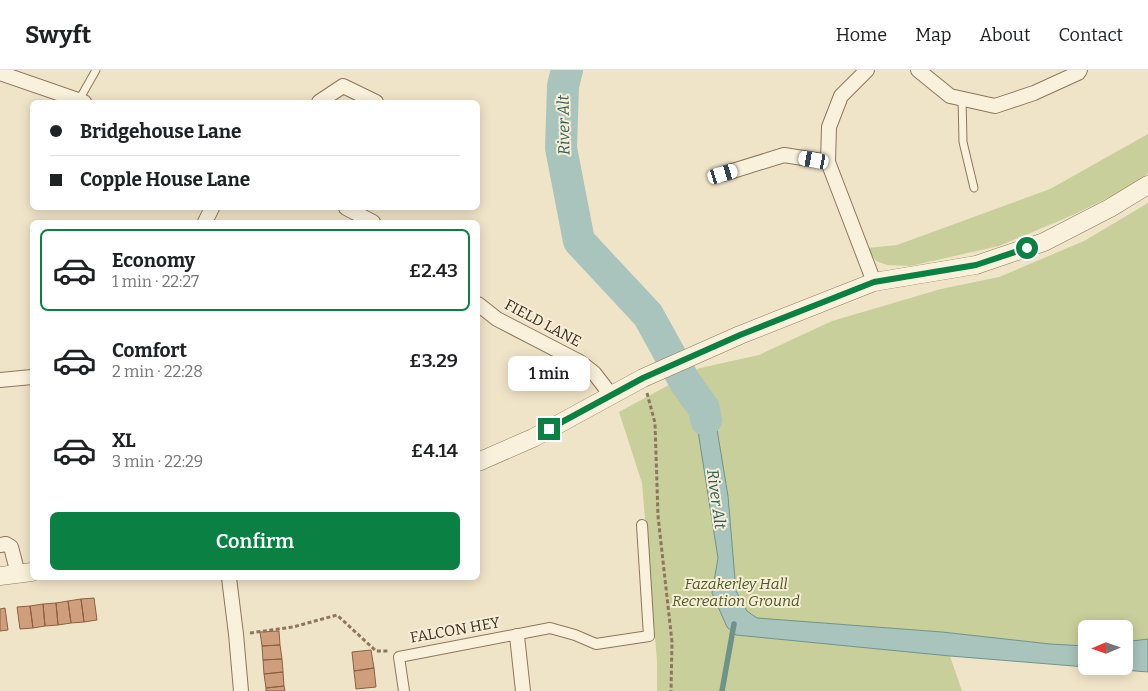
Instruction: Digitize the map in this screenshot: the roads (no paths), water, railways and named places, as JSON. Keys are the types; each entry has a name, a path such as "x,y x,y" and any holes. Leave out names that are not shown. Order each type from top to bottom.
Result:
{"street":[{"path":"867,70 841,96 829,127 828,162 874,282"},
{"path":"918,70 950,96 995,106 1034,93 1078,73 1080,70"},
{"path":"0,73 75,100"},
{"path":"322,100 343,86 372,100"},
{"path":"723,174 784,155 828,162"},
{"path":"480,461 533,438 643,378 740,335 874,282 976,265 1044,242 1110,208 1148,185"},
{"path":"350,210 369,220"},
{"name":"FIELD LANE","path":"480,306 498,319 580,362 594,373 611,395"},
{"path":"0,380 30,377"},
{"name":"FALCON HEY","path":"404,691 399,657 517,636 550,628 575,635 596,644 650,636 642,525"},
{"path":"0,545 6,544 11,547 17,574"},
{"path":"229,580 241,691"},
{"name":"FALCON HEY","path":"517,636 523,691"}],"lane":[{"path":"82,100 96,70"},
{"path":"962,98 963,142 974,188"}],"water":[{"path":"694,377 713,405 728,496 736,591 747,611 757,618 942,632 1078,646 1078,666 736,635 727,627 712,593 718,558 695,412 679,385"},
{"path":"1148,639 1148,672 1133,671 1133,641"}],"waterway":[{"name":"River Alt","path":"567,70 563,86 561,148 579,241 648,315 685,382 704,409 706,420"},
{"path":"722,691 734,624"}],"park label":[{"name":"Fazakerley Hall Recreation Ground","path":"736,592"}]}
